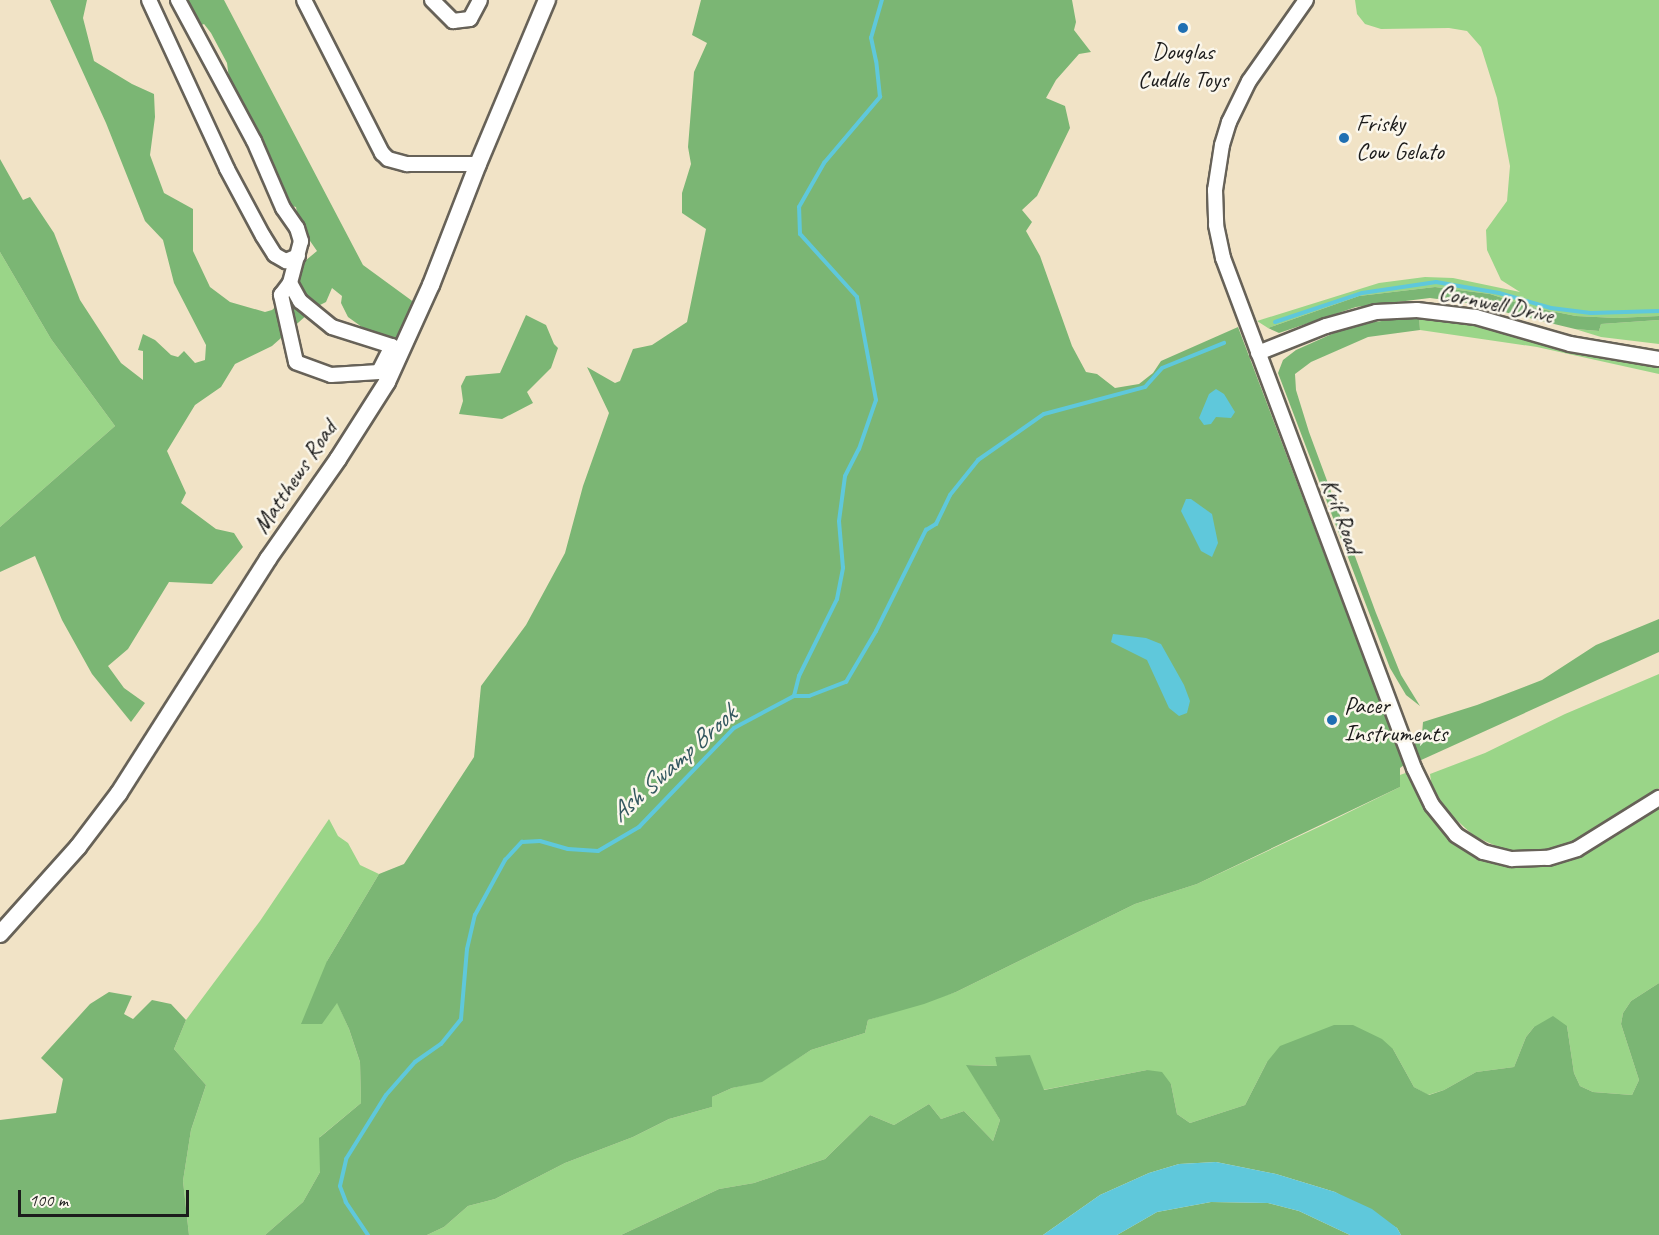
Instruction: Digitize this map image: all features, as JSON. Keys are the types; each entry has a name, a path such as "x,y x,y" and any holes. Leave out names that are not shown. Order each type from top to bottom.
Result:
{"street":[{"path":"149,0 227,169 263,236 275,255 286,261 298,256"},
{"path":"178,0 244,121 283,208 297,228 301,241 298,256 290,283 281,295 296,362 331,375 379,372 392,346 332,327 300,301 290,283"},
{"path":"304,0 382,153 388,159 407,164 478,164"},
{"path":"432,0 453,21 470,19 480,0"},
{"name":"Matthews Road","path":"0,934 78,848 119,794 268,559 338,459 387,382 431,285 546,0"},
{"name":"Krif Road","path":"1306,0 1243,92 1222,145 1216,179 1215,208 1219,242 1258,353 1414,768 1443,821 1463,840 1483,852 1512,859 1548,858 1561,855 1593,841 1659,798"},
{"name":"Cornwell Drive","path":"1258,353 1326,326 1376,312 1418,310 1476,317 1570,344 1659,359"}],"green space":[{"path":"50,0 87,0 83,18 94,61 132,84 154,94 155,117 150,155 164,193 193,209 193,251 210,287 230,302 265,312 272,310 289,295 308,314 272,346 235,364 221,387 195,405 167,451 186,493 181,503 216,529 234,533 243,547 212,584 169,582 128,649 108,666 124,688 145,703 131,722 92,674 62,620 35,556 0,572 0,527 115,426 51,339 0,252 0,159 23,200 30,197 54,233 80,300 121,363 143,380 143,351 138,350 143,334 155,340 171,355 178,357 184,351 195,363 205,360 206,345 174,283 163,240 145,221 106,123"},
{"path":"183,0 224,0 363,265 415,303 399,342 373,335 348,317 341,303 342,296 332,288 326,302 314,308 296,286 299,266 317,251 299,225 296,207 287,205 230,86 227,63 211,33 204,24 199,26"},
{"path":"701,0 1072,0 1076,22 1074,30 1091,52 1079,54 1056,80 1046,98 1065,106 1070,128 1037,196 1022,210 1032,222 1026,231 1040,256 1072,346 1086,372 1097,374 1115,388 1139,384 1153,373 1161,361 1238,327 1404,765 1400,768 1400,787 1197,884 1135,904 956,992 868,1020 865,1033 811,1050 762,1082 732,1088 712,1097 712,1107 669,1119 633,1137 565,1163 495,1199 468,1206 444,1227 427,1235 265,1235 303,1202 320,1172 319,1138 361,1103 360,1062 337,1003 322,1024 301,1024 327,961 379,874 404,864 474,757 481,686 526,625 565,553 583,486 609,413 587,367 615,383 620,381 633,349 652,345 687,322 706,229 682,213 682,193 691,164 688,147 694,72 707,43 692,35"},
{"path":"1355,0 1659,0 1659,316 1616,318 1576,316 1531,307 1490,294 1435,287 1359,296 1268,328 1257,321 1379,283 1425,277 1453,278 1520,292 1501,280 1487,250 1486,230 1507,201 1510,166 1497,98 1481,47 1467,31 1449,28 1381,29 1365,24 1357,14"},
{"path":"0,252 51,339 115,426 0,527"},
{"path":"1435,287 1490,294 1531,307 1576,316 1616,318 1659,316 1659,320 1601,324 1599,331 1575,329 1467,303 1430,298 1356,307 1279,333 1268,328 1359,296"},
{"path":"526,315 546,325 558,348 551,368 527,392 533,403 502,419 459,414 463,401 461,386 466,376 500,373"},
{"path":"1419,316 1474,322 1659,361 1659,374 1537,347 1420,330"},
{"path":"1419,316 1420,330 1368,337 1311,362 1295,374 1296,390 1309,432 1376,613 1401,675 1420,706 1406,695 1390,668 1278,373 1283,360 1296,350 1352,325"},
{"path":"1659,320 1659,344 1601,337 1575,329 1599,331 1601,324"},
{"path":"1659,619 1659,652 1419,761 1412,742 1422,734 1423,722 1477,705 1542,680 1596,645"},
{"path":"1659,674 1659,788 1607,825 1569,846 1544,853 1507,851 1474,836 1450,814 1432,788 1430,774 1485,753 1565,714"},
{"path":"1411,771 1424,800 1485,859 1509,867 1552,865 1587,851 1659,807 1659,983 1631,1001 1623,1013 1621,1024 1639,1080 1632,1095 1593,1092 1580,1086 1574,1073 1567,1026 1534,1027 1526,1037 1514,1067 1476,1072 1444,1090 1428,1095 1414,1087 1393,1049 1267,1062 1245,1105 1190,1123 1177,1114 1171,1084 1147,1070 1043,1090 995,1057 998,1066 967,1065 1000,1120 993,1141 964,1111 941,1119 929,1104 894,1125 870,1115 825,1159 754,1183 719,1189 621,1235 427,1235 444,1227 468,1206 495,1199 565,1163 633,1137 669,1119 712,1107 712,1097 732,1088 762,1081 811,1050 865,1033 868,1020 956,992 1135,904 1197,884 1323,825 1400,787 1400,775"},
{"path":"329,819 338,836 348,843 360,865 379,874 327,961 337,1002 360,1062 361,1103 320,1137 320,1172 303,1202 265,1235 189,1235 183,1181 191,1130 206,1085 174,1049 186,1020 260,921"},
{"path":"1659,983 1659,1235 1401,1235 1397,1228 1335,1192 1276,1174 1216,1162 1179,1164 1149,1173 1100,1195 1043,1235 621,1235 719,1189 754,1183 825,1159 870,1115 894,1125 929,1104 941,1119 964,1111 993,1141 1000,1120 966,1065 997,1066 995,1057 1030,1055 1044,1090 1147,1070 1162,1072 1171,1084 1177,1114 1190,1123 1245,1105 1267,1062 1280,1046 1334,1025 1353,1025 1382,1039 1393,1049 1414,1087 1429,1095 1444,1090 1476,1072 1514,1067 1526,1037 1534,1027 1553,1016 1567,1026 1574,1073 1580,1086 1593,1092 1632,1095 1639,1080 1621,1024 1623,1013 1631,1001"},
{"path":"109,992 132,996 124,1014 133,1019 152,1000 171,1004 186,1020 174,1049 206,1085 191,1130 183,1181 189,1235 0,1235 0,1120 56,1113 63,1079 41,1058 90,1004"},
{"path":"1211,1202 1268,1203 1299,1211 1350,1235 1117,1235 1157,1212"}],"water":[{"path":"1216,389 1224,394 1235,412 1231,418 1216,417 1211,424 1204,425 1199,418 1209,394"},
{"path":"1186,499 1191,499 1212,514 1218,543 1212,557 1201,551 1181,511"},
{"path":"1113,634 1146,638 1161,644 1184,685 1190,701 1187,713 1179,716 1169,708 1147,660 1111,642"},
{"path":"1216,1162 1276,1174 1335,1192 1372,1209 1397,1228 1401,1235 1350,1235 1299,1211 1268,1203 1211,1202 1157,1212 1117,1235 1043,1235 1100,1195 1149,1173 1179,1164"}],"waterway":[{"name":"Ash Swamp Brook","path":"368,1235 346,1202 340,1186 346,1159 386,1095 415,1062 441,1044 461,1019 467,949 475,915 505,860 522,842 540,841 568,849 598,851 639,827 734,728 794,696 799,676 837,599 843,568 839,521 845,476 859,449 876,400 857,297 800,234 799,207 824,163 880,97 871,38 882,0"},
{"path":"1275,322 1362,293 1436,282 1499,293 1551,308 1591,313 1659,311"},
{"path":"794,696 809,696 846,682 876,631 926,530 936,524 950,495 978,460 1044,414 1145,387 1162,368 1224,343"}],"place":[{"name":"Douglas Cuddle Toys","path":"1183,28"},
{"name":"Frisky Cow Gelato","path":"1344,138"},
{"name":"Pacer Instruments","path":"1332,720"}]}
